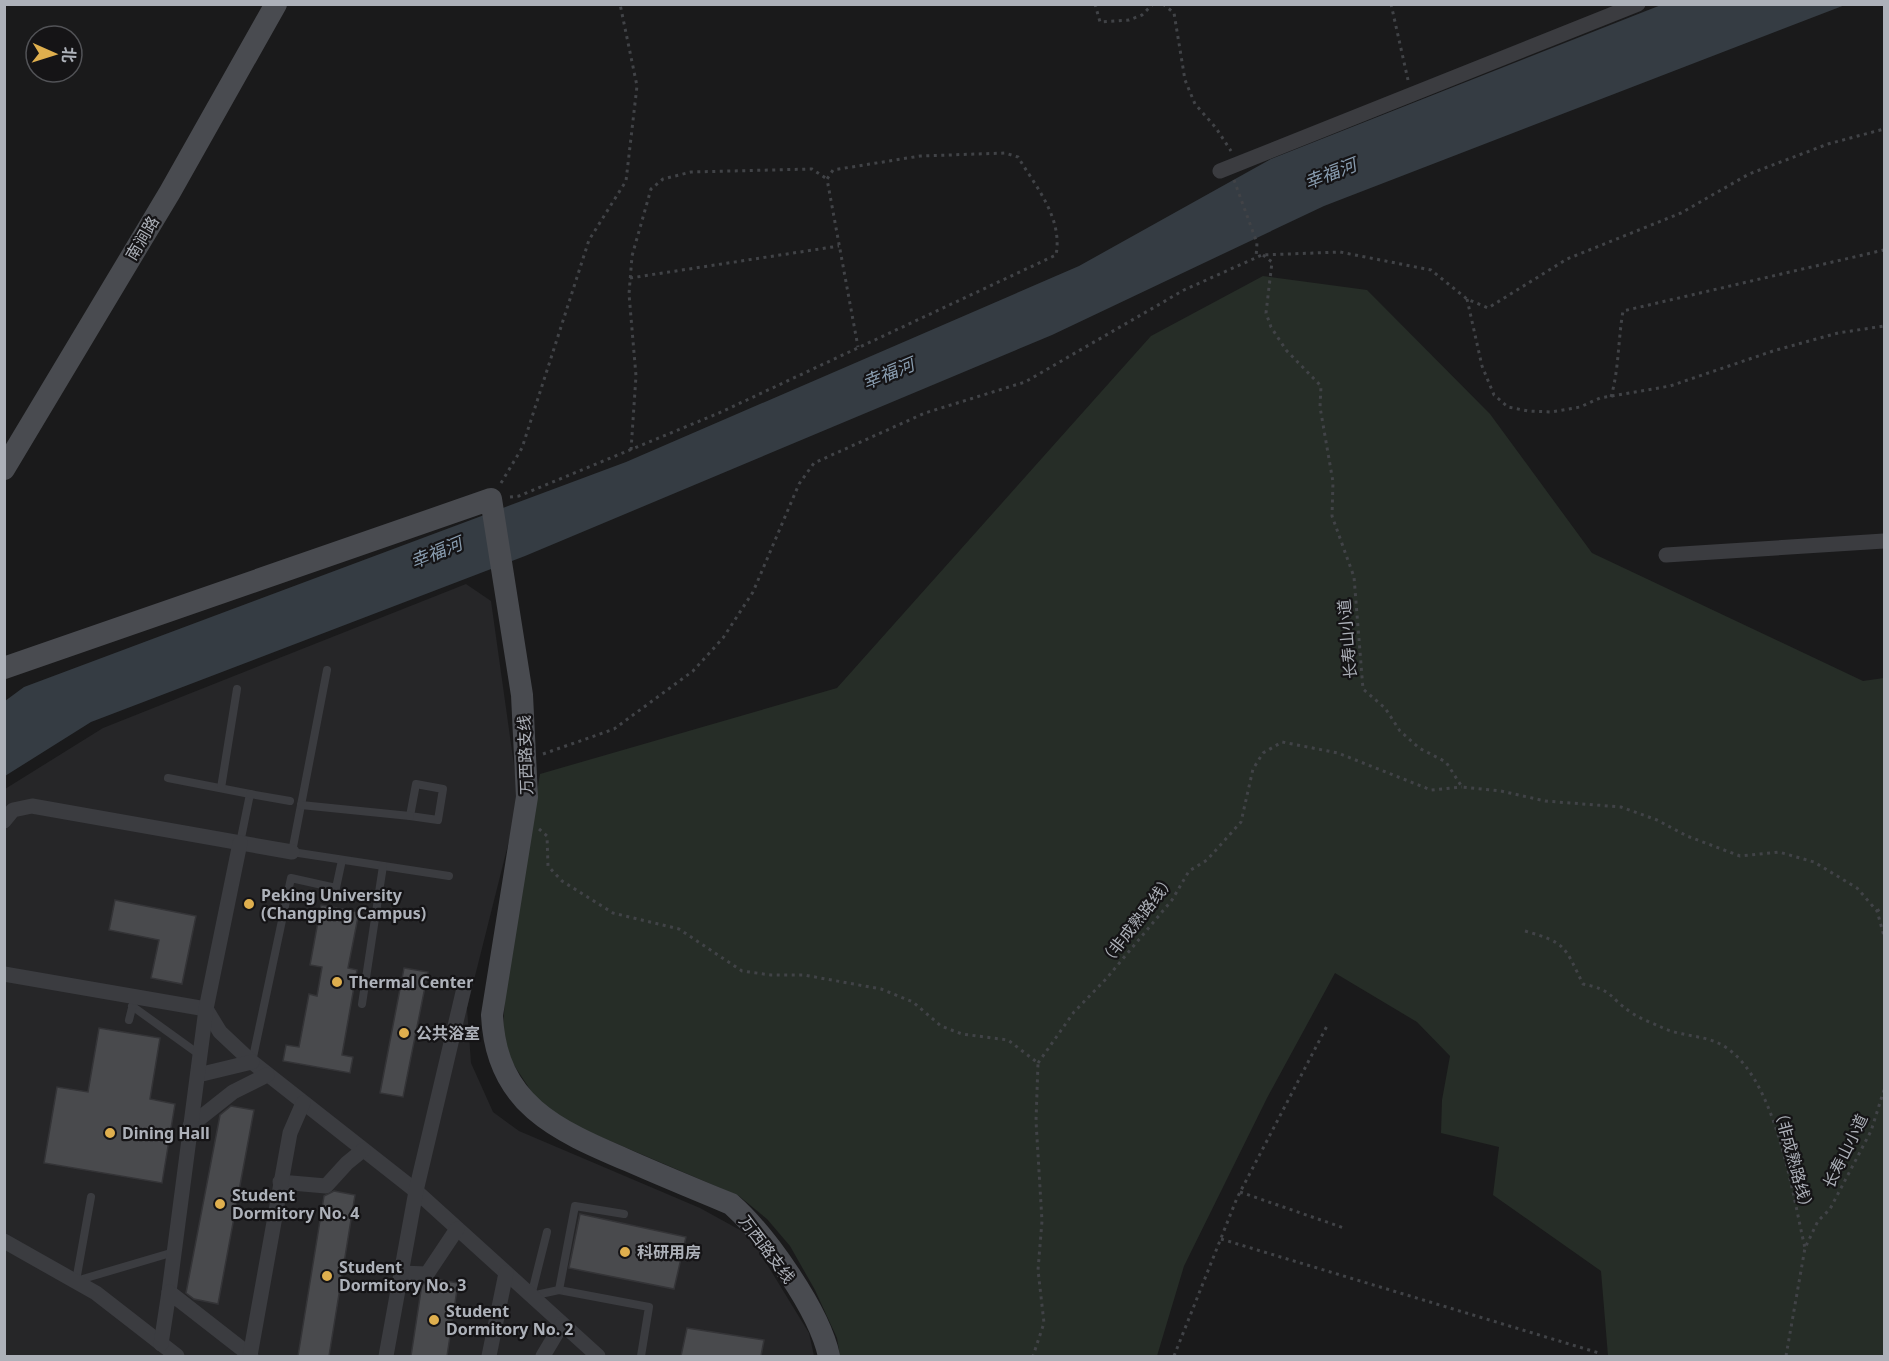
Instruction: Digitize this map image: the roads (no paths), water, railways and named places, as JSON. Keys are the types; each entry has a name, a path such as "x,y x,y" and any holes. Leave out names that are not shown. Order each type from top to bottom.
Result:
{"street":[{"name":"南涧路","path":"4,469 170,192 276,4"},
{"path":"1229,167 1638,4"},
{"name":"万西路支线","path":"4,668 491,500 522,695 527,760 525,816 492,1015 493,1042 503,1071 520,1095 542,1117 572,1137 730,1204 752,1222 786,1268 825,1339 829,1356"},
{"path":"1666,555 1884,541"},
{"path":"4,821 13,810 32,806 292,852"},
{"path":"161,1344 206,1009 240,843"},
{"path":"4,975 133,1001 206,1009"},
{"path":"386,1356 416,1191 464,988"},
{"path":"206,1009 220,1032 252,1062 416,1191 598,1356"},
{"path":"198,1075 252,1062"},
{"path":"190,1126 233,1092 267,1075"},
{"path":"168,1292 250,1356 290,1133 303,1103"},
{"path":"280,1182 326,1186 347,1162 363,1150"},
{"path":"401,1273 427,1274 457,1229"},
{"path":"4,1241 76,1281 177,1356"},
{"path":"489,1356 506,1273"},
{"path":"543,1356 562,1324"}],"lane":[{"path":"327,670 292,852 449,876"},
{"path":"220,788 237,689"},
{"path":"168,778 290,801"},
{"path":"301,805 438,820 443,789 416,784 410,816"},
{"path":"240,843 250,794"},
{"path":"252,1062 291,878 336,888 342,860"},
{"path":"362,1004 383,866"},
{"path":"129,1020 133,1001 200,1055"},
{"path":"91,1197 76,1281 174,1252"},
{"path":"559,1290 574,1206 624,1214"},
{"path":"547,1232 531,1296 559,1290 649,1307 641,1356"}],"water":[{"name":"幸福河","path":"1661,5 1845,5 1324,206 1052,335 525,556 91,722 5,776 5,701 24,687 626,462 1079,266 1271,159"}],"place":[{"name":"Peking University (Changping Campus)","path":"249,904"},
{"name":"Thermal Center","path":"337,982"},
{"name":"公共浴室","path":"404,1033"},
{"name":"Dining Hall","path":"110,1133"},
{"name":"Student Dormitory No. 4","path":"220,1204"},
{"name":"科研用房","path":"625,1252"},
{"name":"Student Dormitory No. 3","path":"327,1276"},
{"name":"Student Dormitory No. 2","path":"434,1320"}]}
